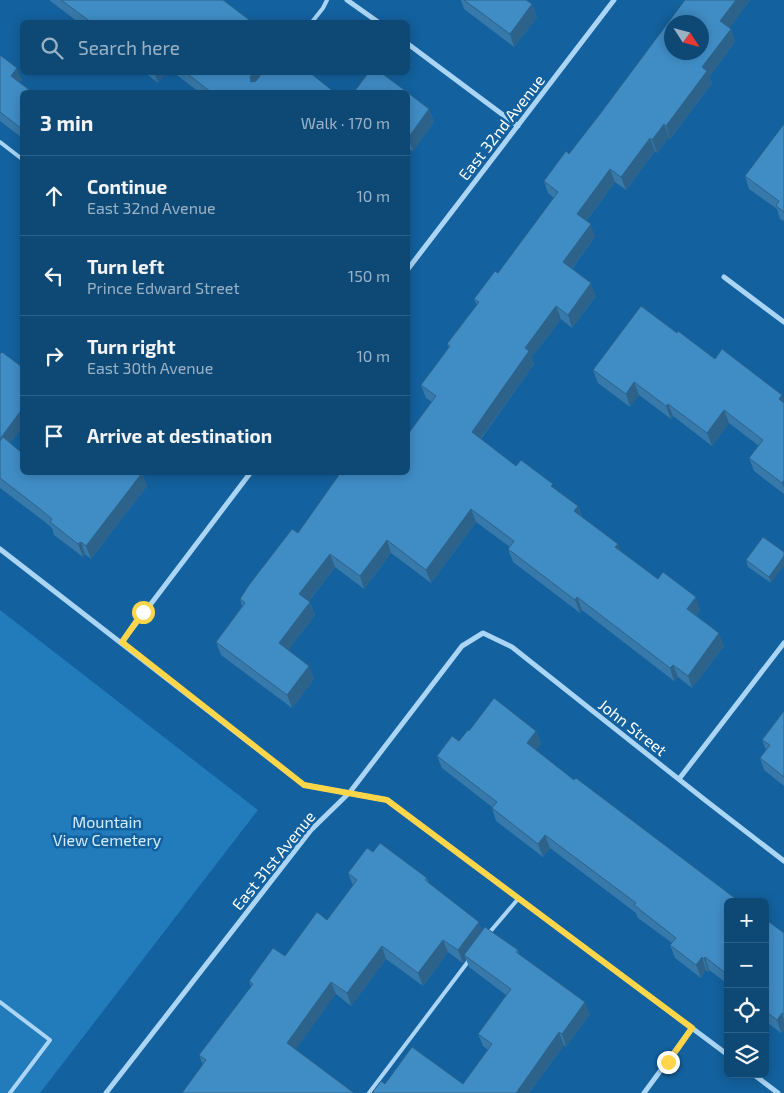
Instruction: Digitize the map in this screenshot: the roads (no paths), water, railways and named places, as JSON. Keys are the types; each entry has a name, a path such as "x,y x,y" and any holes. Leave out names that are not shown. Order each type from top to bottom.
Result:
{"street":[{"path":"347,0 375,20"},
{"name":"East 32nd Avenue","path":"410,266 614,0"},
{"path":"410,45 518,126"},
{"path":"724,277 784,322"},
{"path":"122,642 249,475"},
{"path":"0,549 304,785 387,800 724,1052"},
{"name":"John Street","path":"462,646 483,633 512,647 784,861"},
{"path":"679,780 784,643"},
{"name":"East 31st Avenue","path":"106,1093 310,830 350,792 462,646"},
{"path":"644,1093 692,1028"},
{"path":"758,1078 778,1093"}],"lane":[{"path":"314,20 327,0"},
{"path":"0,142 20,157"},
{"path":"486,937 518,898"},
{"path":"369,1093 475,953"},
{"path":"0,1002 50,1040 10,1093"}],"park label":[{"name":"Mountain View Cemetery","path":"107,830"}]}
